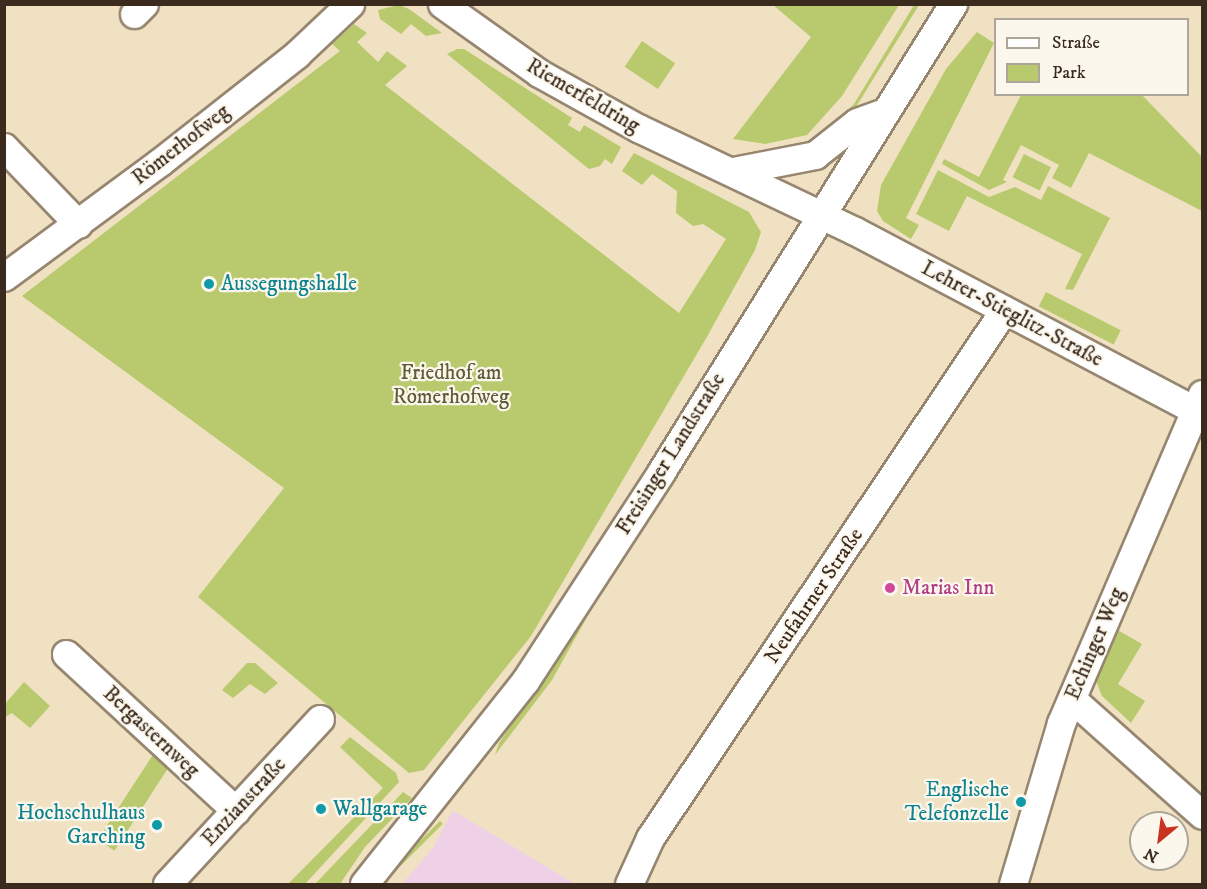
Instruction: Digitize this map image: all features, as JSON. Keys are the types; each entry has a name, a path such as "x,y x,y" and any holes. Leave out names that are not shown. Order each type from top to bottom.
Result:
{"street":[{"name":"Römerhofweg","path":"4,277 78,225 297,54 350,4"},
{"name":"Riemerfeldring","path":"442,4 539,73 638,128 733,171 821,215"},
{"name":"Freisinger Landstraße","path":"364,885 525,681 661,472 953,4"},
{"path":"733,171 815,155 857,122 885,112"},
{"path":"4,147 78,225"},
{"name":"Lehrer-Stieglitz-Straße","path":"821,215 1004,310 1200,405"},
{"name":"Neufahrner Straße","path":"629,885 651,838 1004,310"},
{"name":"Echinger Weg","path":"1013,885 1061,723 1200,405"},
{"name":"Bergasternweg","path":"66,654 236,811"},
{"path":"1072,699 1203,815"},
{"name":"Enzianstraße","path":"167,885 320,718"}],"shaded area":[{"path":"453,810 575,884 402,884 433,848"}],"green space":[{"path":"399,5 409,9 442,33 426,36 411,24 401,34 380,19 378,10"},
{"path":"773,5 899,5 842,96 807,135 765,144 733,139 811,37"},
{"path":"914,5 919,5 854,110 817,139 854,104"},
{"name":"Friedhof am Römerhofweg","path":"354,24 367,33 357,42 378,62 387,51 407,66 385,85 679,313 726,239 703,224 693,226 676,213 677,191 652,174 642,185 622,171 634,153 749,212 761,232 755,250 708,335 531,636 424,770 409,773 198,597 284,488 22,296 340,51 332,44"},
{"path":"977,32 994,43 906,218 919,225 911,239 883,221 877,211 881,185 946,69"},
{"path":"642,41 675,63 658,89 625,67"},
{"path":"457,49 464,49 572,118 568,125 580,132 584,125 621,147 612,164 605,159 600,166 589,169 447,54"},
{"path":"1020,96 1143,96 1202,157 1202,211 1089,153 1071,188 1052,178 1059,165 1021,145 1003,180 1007,182 989,190 942,164 944,159 979,177"},
{"path":"1024,154 1051,167 1040,191 1013,177"},
{"path":"938,170 989,197 1015,187 1041,200 1048,186 1110,218 1073,290 1065,289 1082,254 967,196 949,231 916,214"},
{"path":"1046,292 1121,330 1114,344 1039,306"},
{"path":"601,592 552,680 495,755 499,743"},
{"path":"1116,629 1142,644 1118,684 1145,701 1131,723 1102,696 1096,681"},
{"path":"247,663 255,663 278,683 265,694 250,684 233,698 222,690"},
{"path":"24,682 50,706 30,728 12,713 5,717 5,704"},
{"path":"350,737 396,773 399,782 305,884 288,884 383,788 340,747"},
{"path":"156,750 173,761 114,851 98,840"},
{"path":"403,792 412,798 365,847 340,884 315,884"},
{"path":"440,821 443,824 385,882 382,879"}],"place":[{"name":"Aussegungshalle","path":"209,284"},
{"name":"Marias Inn","path":"890,588"},
{"name":"Englische Telefonzelle","path":"1021,802"},
{"name":"Wallgarage","path":"321,809"},
{"name":"Hochschulhaus Garching","path":"157,825"}]}
